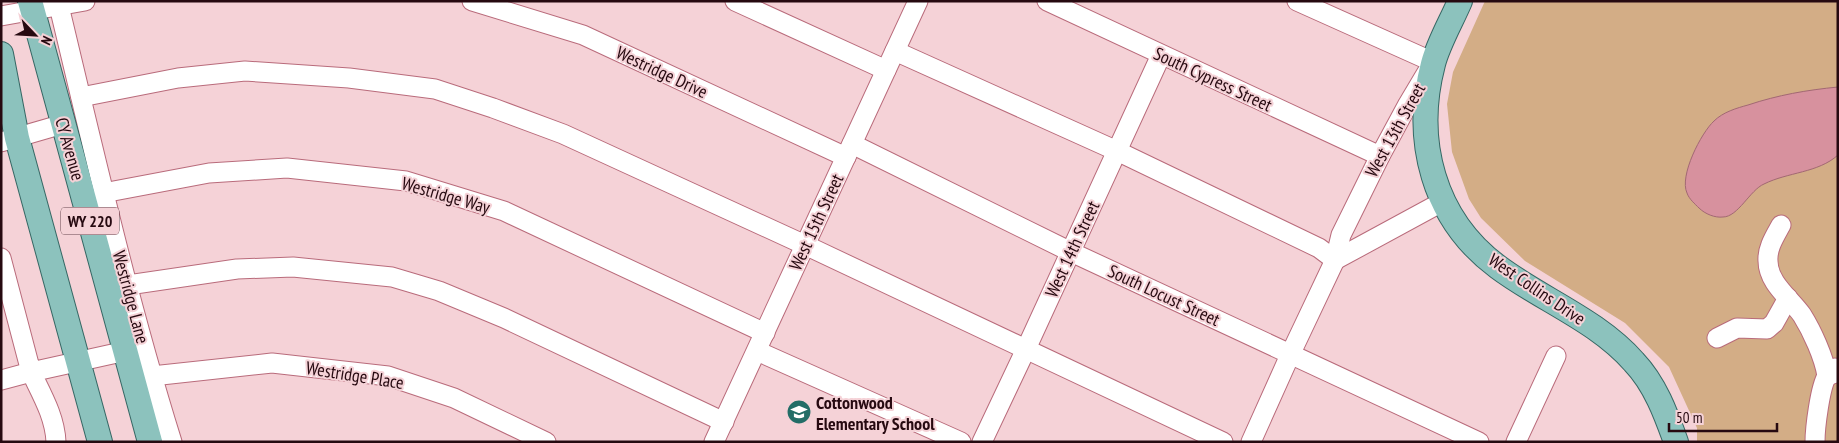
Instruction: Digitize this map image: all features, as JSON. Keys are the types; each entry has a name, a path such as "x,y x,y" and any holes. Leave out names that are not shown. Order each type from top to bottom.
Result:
{"main road":[{"name":"West 13th Street","path":"1433,62 1460,1"},
{"name":"CY Avenue","path":"31,6 150,442"},
{"name":"WY 220","path":"1,54 9,140 79,361 100,442"},
{"name":"West Collins Drive","path":"1433,62 1427,96 1426,140 1436,187 1442,202 1467,237 1497,267 1604,334 1635,362 1660,399 1676,442"}],"street":[{"path":"1,16 31,6 59,6 85,1"},
{"name":"Westridge Drive","path":"472,1 583,35 849,150"},
{"path":"735,1 886,70"},
{"name":"West 15th Street","path":"714,442 918,1"},
{"name":"South Cypress Street","path":"1047,1 1380,156"},
{"path":"1297,1 1433,62"},
{"name":"Westridge Lane","path":"59,6 103,193 152,376 172,442"},
{"path":"895,51 1118,151 1319,248 1335,260 1442,202"},
{"name":"West 14th Street","path":"982,442 1161,55"},
{"name":"West 13th Street","path":"1250,442 1335,260 1341,235 1380,156 1433,62"},
{"path":"81,97 178,78 245,71 350,78 436,89 563,134 805,245 1223,442"},
{"path":"9,140 63,124"},
{"name":"South Locust Street","path":"849,150 1479,442"},
{"name":"Westridge Way","path":"103,193 209,173 287,168 406,181 504,211 764,333"},
{"path":"1781,225 1769,248 1769,271 1775,282 1802,315 1825,366 1834,371 1817,417 1815,442"},
{"path":"1,258 31,372 52,418 56,430 56,442"},
{"path":"128,285 237,269 293,267 392,277 439,290 504,318 724,422"},
{"path":"1717,338 1737,328 1767,329 1774,323 1788,298"},
{"path":"1,380 126,351"},
{"path":"756,351 961,442"},
{"path":"1516,442 1556,356"},
{"name":"Westridge Place","path":"152,376 272,363 388,376 454,398 546,442"}],"shaded area":[{"path":"1485,1 1838,1 1838,442 1697,442 1697,428 1669,367 1625,323 1525,261 1481,218 1469,199 1452,152 1447,104 1453,72"},
{"path":"1838,87 1838,155 1812,169 1764,184 1734,213 1728,216 1710,215 1701,210 1691,199 1685,186 1689,166 1703,135 1718,118 1735,109 1770,98"}],"place":[{"name":"Cottonwood Elementary School","path":"799,412"}]}
